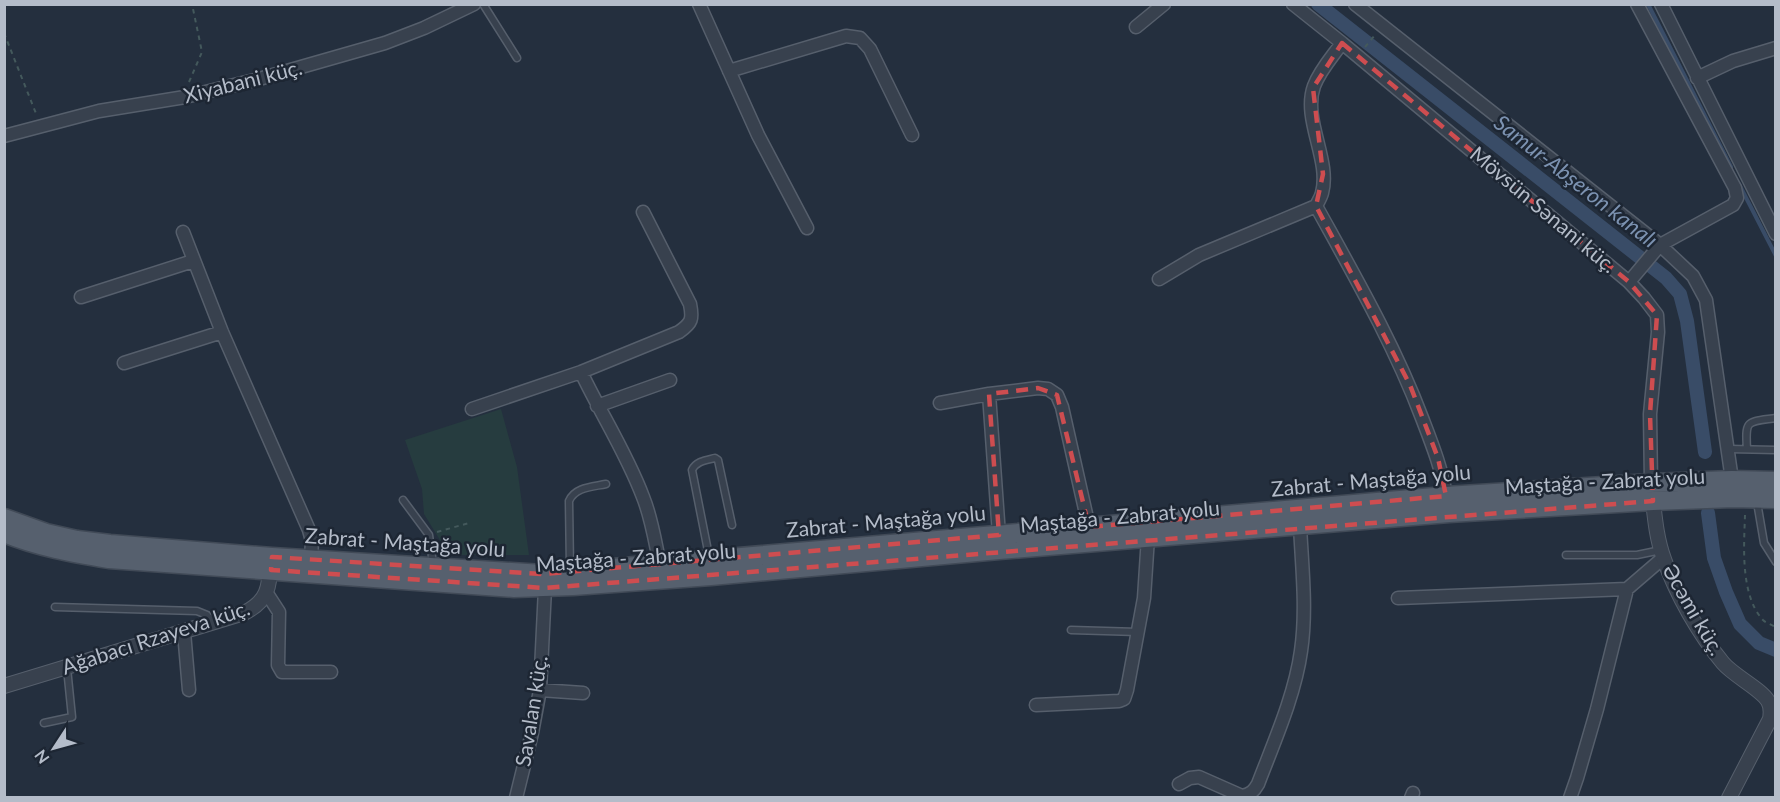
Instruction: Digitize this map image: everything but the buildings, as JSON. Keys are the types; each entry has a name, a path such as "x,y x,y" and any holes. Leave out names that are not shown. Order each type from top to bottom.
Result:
{"main road":[{"name":"Zabrat - Maştağa yolu","path":"5,530 46,533 77,540 271,564 311,560 525,573 570,572 1446,496 1652,492 1732,480 1776,481"},
{"name":"Maştağa - Zabrat yolu","path":"271,564 514,588 545,588 1300,526 1652,492 1776,499"}],"street":[{"name":"Xiyabani küç.","path":"4,136 99,111 185,97 259,79 385,43 424,28 474,4"},
{"path":"699,4 758,135 807,228"},
{"path":"1136,27 1164,4"},
{"name":"Mövsün Sənani küç.","path":"1293,4 1629,282 1657,315 1658,332 1650,414 1652,492"},
{"path":"1629,282 1660,245 1733,205 1737,198 1735,188 1637,4"},
{"path":"1661,4 1776,234"},
{"path":"1361,6 1383,26 1660,245 1694,276 1706,300 1732,480"},
{"path":"729,71 846,36 860,38 870,49 912,135"},
{"path":"1159,279 1199,255 1316,206 1322,191 1323,174 1312,108 1313,88 1322,70 1342,43"},
{"path":"1697,78 1733,61 1776,48"},
{"path":"1316,206 1410,385 1438,458 1446,496"},
{"path":"472,409 581,372 679,332 688,326 693,316 690,304 643,212"},
{"path":"183,232 222,332 309,530 312,541 311,560"},
{"path":"81,297 193,261"},
{"path":"124,363 222,332"},
{"path":"581,372 644,498 651,519 660,565"},
{"path":"597,406 670,380"},
{"path":"940,403 1038,388 1048,389 1058,395 1089,527"},
{"path":"989,394 999,535"},
{"name":"Əcəmi küç.","path":"1652,492 1657,535 1662,554 1674,583 1710,646 1737,677 1772,701 1770,719 1729,798"},
{"path":"1179,784 1190,778 1199,777 1242,796 1249,795 1258,784 1281,722 1301,653 1304,622 1300,526"},
{"path":"1036,705 1124,699 1144,598 1148,537"},
{"path":"1570,798 1627,589 1662,554"},
{"name":"Ağabacı Rzayeva küç.","path":"4,686 213,623 256,607 266,592 271,564"},
{"name":"Savalan küç.","path":"516,798 540,690 545,588"},
{"path":"1398,598 1627,589"},
{"path":"266,592 279,612 278,665 282,672 331,672"},
{"path":"184,632 189,690"},
{"path":"540,690 583,693"}],"lane":[{"path":"483,4 517,58"},
{"path":"1747,449 1746,429 1748,425 1752,422 1776,418"},
{"path":"1729,449 1776,450"},
{"path":"710,560 692,470 694,465 715,458 718,460 732,525"},
{"path":"570,572 569,501 572,494 580,490 606,484"},
{"path":"1751,498 1764,543 1776,562"},
{"path":"403,501 429,535 433,567"},
{"path":"1566,555 1662,554"},
{"path":"55,607 197,611 207,615 213,623"},
{"path":"1071,630 1137,632"},
{"path":"44,723 72,717 68,668"}],"path":[{"path":"185,97 202,52 192,4"},
{"path":"1358,56 1383,26"},
{"path":"4,33 41,127"},
{"path":"1751,498 1744,548 1746,582 1754,604 1764,620 1776,627"},
{"path":"429,535 469,523"}],"highlighted area":[{"path":"1342,43 1629,282 1657,315 1650,414 1653,501 545,588 271,570 272,557 543,574 999,535 989,394 1038,388 1057,395 1089,527 1446,496 1438,458 1410,385 1316,206 1323,174 1313,88"}],"green space":[{"path":"501,409 517,467 529,555 449,555 424,514 422,489 405,440"}],"waterway":[{"name":"Samur-Abşeron kanalı","path":"1318,4 1666,278 1680,294 1687,321 1705,452"},
{"path":"1648,4 1731,167"},
{"path":"1739,184 1776,256"},
{"name":"Samur-Abşeron kanalı","path":"1708,513 1714,558 1740,624 1759,643 1776,650"}]}
